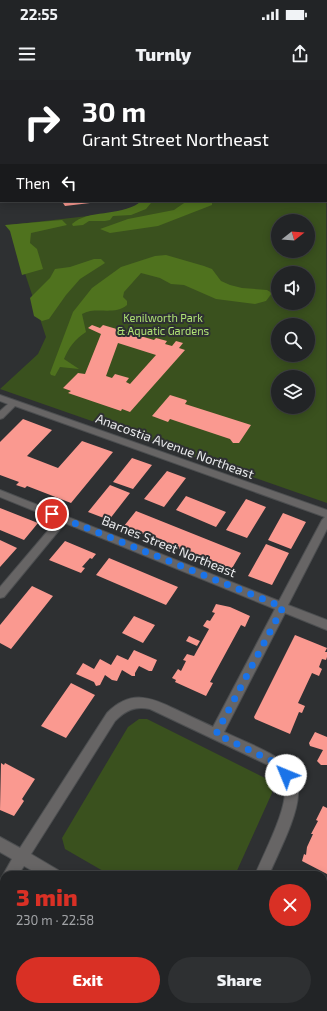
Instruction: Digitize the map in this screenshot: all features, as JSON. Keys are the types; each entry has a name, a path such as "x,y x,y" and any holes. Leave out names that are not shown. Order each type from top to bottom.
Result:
{"street":[{"name":"Anacostia Avenue Northeast","path":"0,398 327,514"},
{"path":"0,416 14,403"},
{"name":"Barnes Street Northeast","path":"0,493 327,625"},
{"path":"0,594 64,518"},
{"path":"216,734 327,520"},
{"path":"13,871 111,717 121,708 134,702 152,704 216,734 272,761 286,775 290,784 291,804 264,871"},
{"path":"0,844 46,871"}],"green space":[{"name":"Kenilworth Park & Aquatic Gardens","path":"137,202 326,202 327,503 0,389 38,354 46,337 9,225 141,210"},
{"path":"186,202 212,202 212,205 158,226 110,233 100,229 128,219 174,210"},
{"path":"139,203 151,203 146,209 131,215 113,216 110,220 105,221 89,221 83,225 73,226 72,224 87,216 122,210"},
{"path":"62,220 67,225 31,233 30,243 37,249 43,269 22,275 10,231 5,225"},
{"path":"166,255 204,266 212,269 221,281 230,285 242,288 267,290 271,292 271,294 266,301 255,304 216,299 184,285 171,284 160,278 141,273 124,292 123,297 127,301 127,305 111,311 93,311 82,314 86,332 73,344 64,359 79,369 60,367 55,376 51,375 50,373 73,312 92,288 121,267 155,256"},
{"path":"94,259 101,259 105,263 80,279 66,295 49,319 42,321 34,316 30,298 50,278 55,269 70,267"},
{"path":"139,719 147,719 267,779 271,784 272,793 237,871 103,871 65,849 62,838 128,727"}],"building":[{"path":"90,202 90,203 65,206 63,203"},
{"path":"92,325 100,328 103,325 154,340 156,338 167,341 165,344 172,346 176,341 183,343 179,348 185,350 130,412 122,409 121,411 68,393 71,391 63,388 78,373 85,374 101,334 88,328","holes":["118,343 156,355 130,384 126,382 129,378 115,374 112,378 106,376"]},
{"path":"170,395 186,400 187,401 185,404 251,425 239,443 233,443 230,439 170,419 168,422 152,416"},
{"path":"23,419 52,430 27,456 58,468 82,441 113,452 71,503 27,486 25,488 16,485 19,482 0,475 0,442"},
{"path":"132,458 152,465 133,489 113,482"},
{"path":"167,471 186,478 164,507 144,499"},
{"path":"110,485 130,493 109,520 88,512"},
{"path":"186,496 226,512 216,527 176,510"},
{"path":"246,499 266,507 247,538 226,530"},
{"path":"0,508 38,523 24,540 0,530"},
{"path":"136,511 241,553 231,570 124,526"},
{"path":"283,513 306,522 291,549 268,540"},
{"path":"0,540 17,548 0,567"},
{"path":"65,541 96,554 82,567 85,568 81,573 49,560"},
{"path":"266,544 289,553 272,585 248,576"},
{"path":"109,558 178,587 166,605 96,575"},
{"path":"32,586 53,596 11,649 0,643 0,625"},
{"path":"216,604 230,607 250,616 245,627 241,625 210,682 213,683 206,696 175,682 176,680 172,678 178,669 181,671 186,661 183,660 187,654 194,656 209,629 203,626 207,620 210,621 215,613 212,612"},
{"path":"134,616 155,625 143,643 122,633"},
{"path":"295,635 327,648 325,652 327,652 327,657 326,660 322,659 319,667 322,669 319,676 312,673 298,703 305,706 302,713 299,712 290,734 255,719 254,717"},
{"path":"189,636 200,641 197,646 186,641"},
{"path":"134,650 157,660 152,671 139,666 135,676 132,676 122,670 117,681 112,680 105,675 100,685 96,686 94,682 76,674 83,663 94,669 100,659 111,665 117,655 128,660"},
{"path":"71,683 95,695 66,738 41,726"},
{"path":"315,732 327,737 327,765 321,765 317,761 323,750 310,746 309,743"},
{"path":"1,763 4,765 5,763 35,779 22,799 24,801 14,816 0,810"},
{"path":"323,806 327,808 327,871 321,871 302,861 304,854 306,855 307,847 313,834 311,834 318,821 316,820"}],"route":[{"path":"52,514 283,607 216,734 272,761 280,767 286,775"}]}
